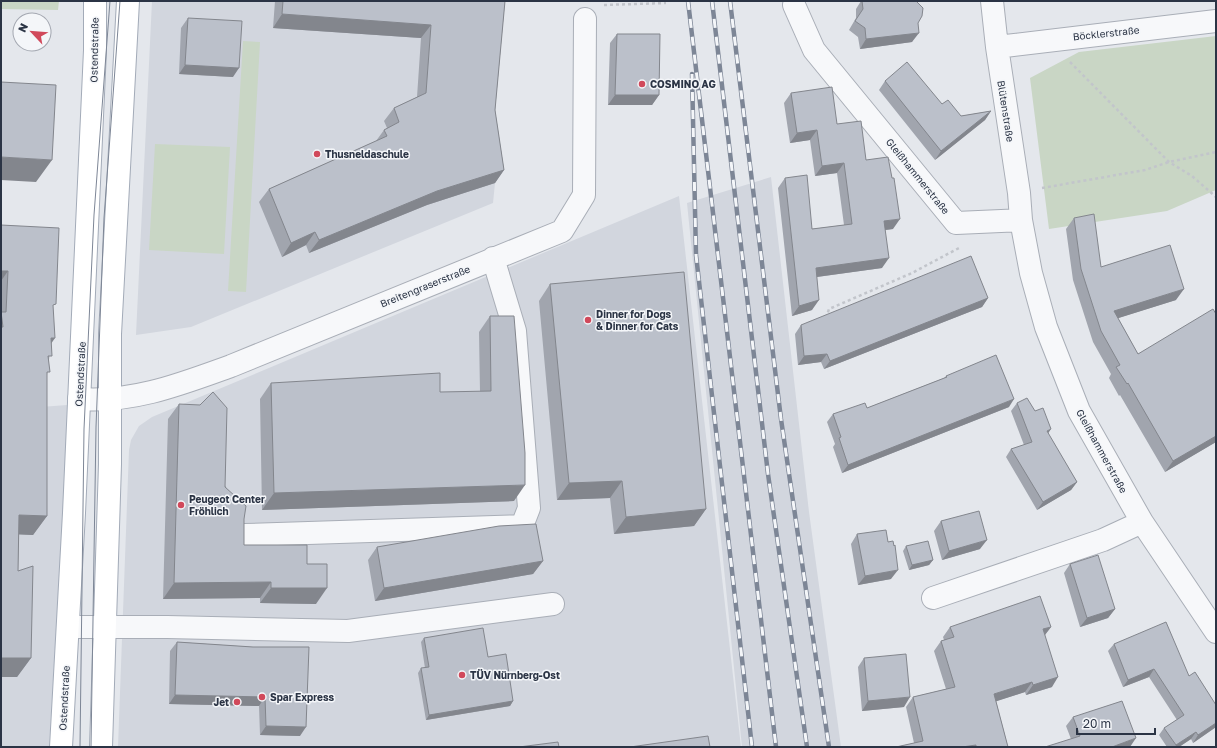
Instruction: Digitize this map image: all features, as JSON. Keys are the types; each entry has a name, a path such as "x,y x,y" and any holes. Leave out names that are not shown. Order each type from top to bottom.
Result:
{"main road":[{"name":"Ostendstraße","path":"61,747 95,50 95,1"},
{"path":"101,747 111,398 110,334 128,1"}],"street":[{"name":"Blütenstraße","path":"992,1 997,47 1019,193 1021,220"},
{"name":"Gleißhammerstraße","path":"794,5 814,50 956,223 1021,220 1031,273 1046,327 1079,411 1142,522 1216,632"},
{"name":"Breitengraserstraße","path":"79,398 111,398 154,393 231,366 562,231 584,195 585,19"},
{"name":"Böcklerstraße","path":"997,47 1216,21"},
{"path":"245,535 522,526 529,508 515,330 493,258"},
{"path":"933,598 1103,540 1142,522"},
{"path":"68,627 167,627 348,631 553,604"}],"path":[{"path":"632,4 666,3"},
{"path":"1064,38 1068,60 1169,162 1192,176 1216,197"},
{"path":"1019,193 1145,170 1169,162 1216,152"},
{"path":"824,324 829,309 912,273 974,240 975,222"}],"shaded area":[{"name":"Thusneldaschule","path":"152,1 497,1 486,124 495,183 493,203 191,327 136,335"},
{"path":"771,177 809,512 841,747 742,747 687,203"},
{"path":"679,196 741,747 118,747 129,450 131,440 139,426 152,417"},
{"path":"67,405 66,491 49,747 1,747 1,410"}],"green space":[{"path":"1,1 59,1 58,10 1,9"},
{"path":"1216,36 1216,190 1167,211 1049,229 1030,78 1079,52"},
{"path":"243,41 260,42 246,292 228,291"},
{"path":"155,144 230,147 224,254 149,250"}],"building":[{"path":"283,1 505,1 495,110 504,170 437,191 319,240 315,232 291,243 269,189 387,136 384,130 399,122 394,108 426,93 431,25 282,14"},
{"path":"862,1 916,1 923,8 922,16 918,23 919,33 866,39 865,28 855,21 863,9"},
{"path":"188,18 242,21 239,68 185,65"},
{"path":"617,34 660,34 659,95 615,95"},
{"path":"907,62 942,104 948,100 961,116 991,111 941,151 885,81"},
{"path":"1,82 56,85 52,160 1,157"},
{"path":"832,87 837,124 861,121 866,160 888,157 892,178 894,178 900,219 884,221 889,258 816,268 819,300 799,306 785,178 807,175 812,229 852,224 844,163 822,166 817,130 797,133 791,93"},
{"path":"1094,214 1101,267 1170,245 1184,289 1114,311 1138,354 1213,309 1216,314 1216,436 1173,461 1128,383 1127,384 1116,367 1120,365 1101,331 1081,269 1074,218"},
{"path":"1,225 59,228 56,304 53,305 55,338 51,338 52,356 48,356 50,372 47,372 47,516 19,515 18,571 33,566 31,658 1,658 1,327 3,327 1,312 6,312 8,271 1,271"},
{"path":"971,256 988,298 830,361 827,354 804,356 801,325"},
{"path":"684,272 706,509 626,517 622,481 569,483 550,284"},
{"path":"490,316 514,316 525,453 525,485 274,493 271,383 440,373 440,392 491,391"},
{"path":"996,355 1014,399 848,465 833,414 865,403 867,408 947,377 946,376"},
{"path":"213,392 227,408 225,487 246,506 244,519 244,545 307,545 307,564 327,564 327,588 271,588 271,582 174,583 179,404 200,405"},
{"path":"1027,398 1035,411 1043,408 1051,429 1047,431 1077,482 1043,502 1011,449 1032,442 1017,403"},
{"path":"979,511 987,540 949,551 941,521"},
{"path":"536,524 543,561 384,588 377,547 499,526"},
{"path":"886,530 888,542 893,541 894,546 895,545 898,570 865,576 857,534"},
{"path":"928,541 933,560 912,565 906,546"},
{"path":"1098,555 1115,609 1087,618 1070,564"},
{"path":"1040,596 1051,627 1043,629 1058,677 1033,685 1032,682 994,694 1008,747 976,747 976,745 962,747 896,747 923,741 913,697 955,687 941,641 954,637 950,627"},
{"path":"1166,622 1189,676 1195,672 1216,705 1216,723 1198,735 1196,732 1176,745 1164,728 1184,715 1154,669 1128,680 1114,644"},
{"name":"TÜV Nürnberg-Ost","path":"483,628 488,657 506,654 513,701 429,715 421,668 429,667 424,638"},
{"path":"177,642 253,647 309,647 306,727 266,726 265,697 175,695"},
{"path":"906,654 910,697 868,701 864,658"},
{"path":"1122,701 1136,738 1112,747 1045,747 1080,736 1073,717"},
{"path":"708,736 710,747 630,747"},
{"path":"558,742 559,747 519,747"}],"tram line":[{"path":"80,747 84,429 94,215 110,1"},
{"path":"91,747 96,427 104,218 120,1"}],"railway":[{"path":"688,1 776,747"},
{"path":"712,1 768,474 807,747"},
{"path":"730,1 781,419 829,747"},
{"path":"692,74 696,255 752,747"}],"place":[{"name":"COSMINO AG","path":"642,84"},
{"name":"Thusneldaschule","path":"317,154"},
{"name":"Dinner for Dogs & Dinner for Cats","path":"588,320"},
{"name":"Peugeot Center Fröhlich","path":"181,505"},
{"name":"TÜV Nürnberg-Ost","path":"462,675"},
{"name":"Spar Express","path":"262,697"},
{"name":"Jet","path":"237,702"}]}
